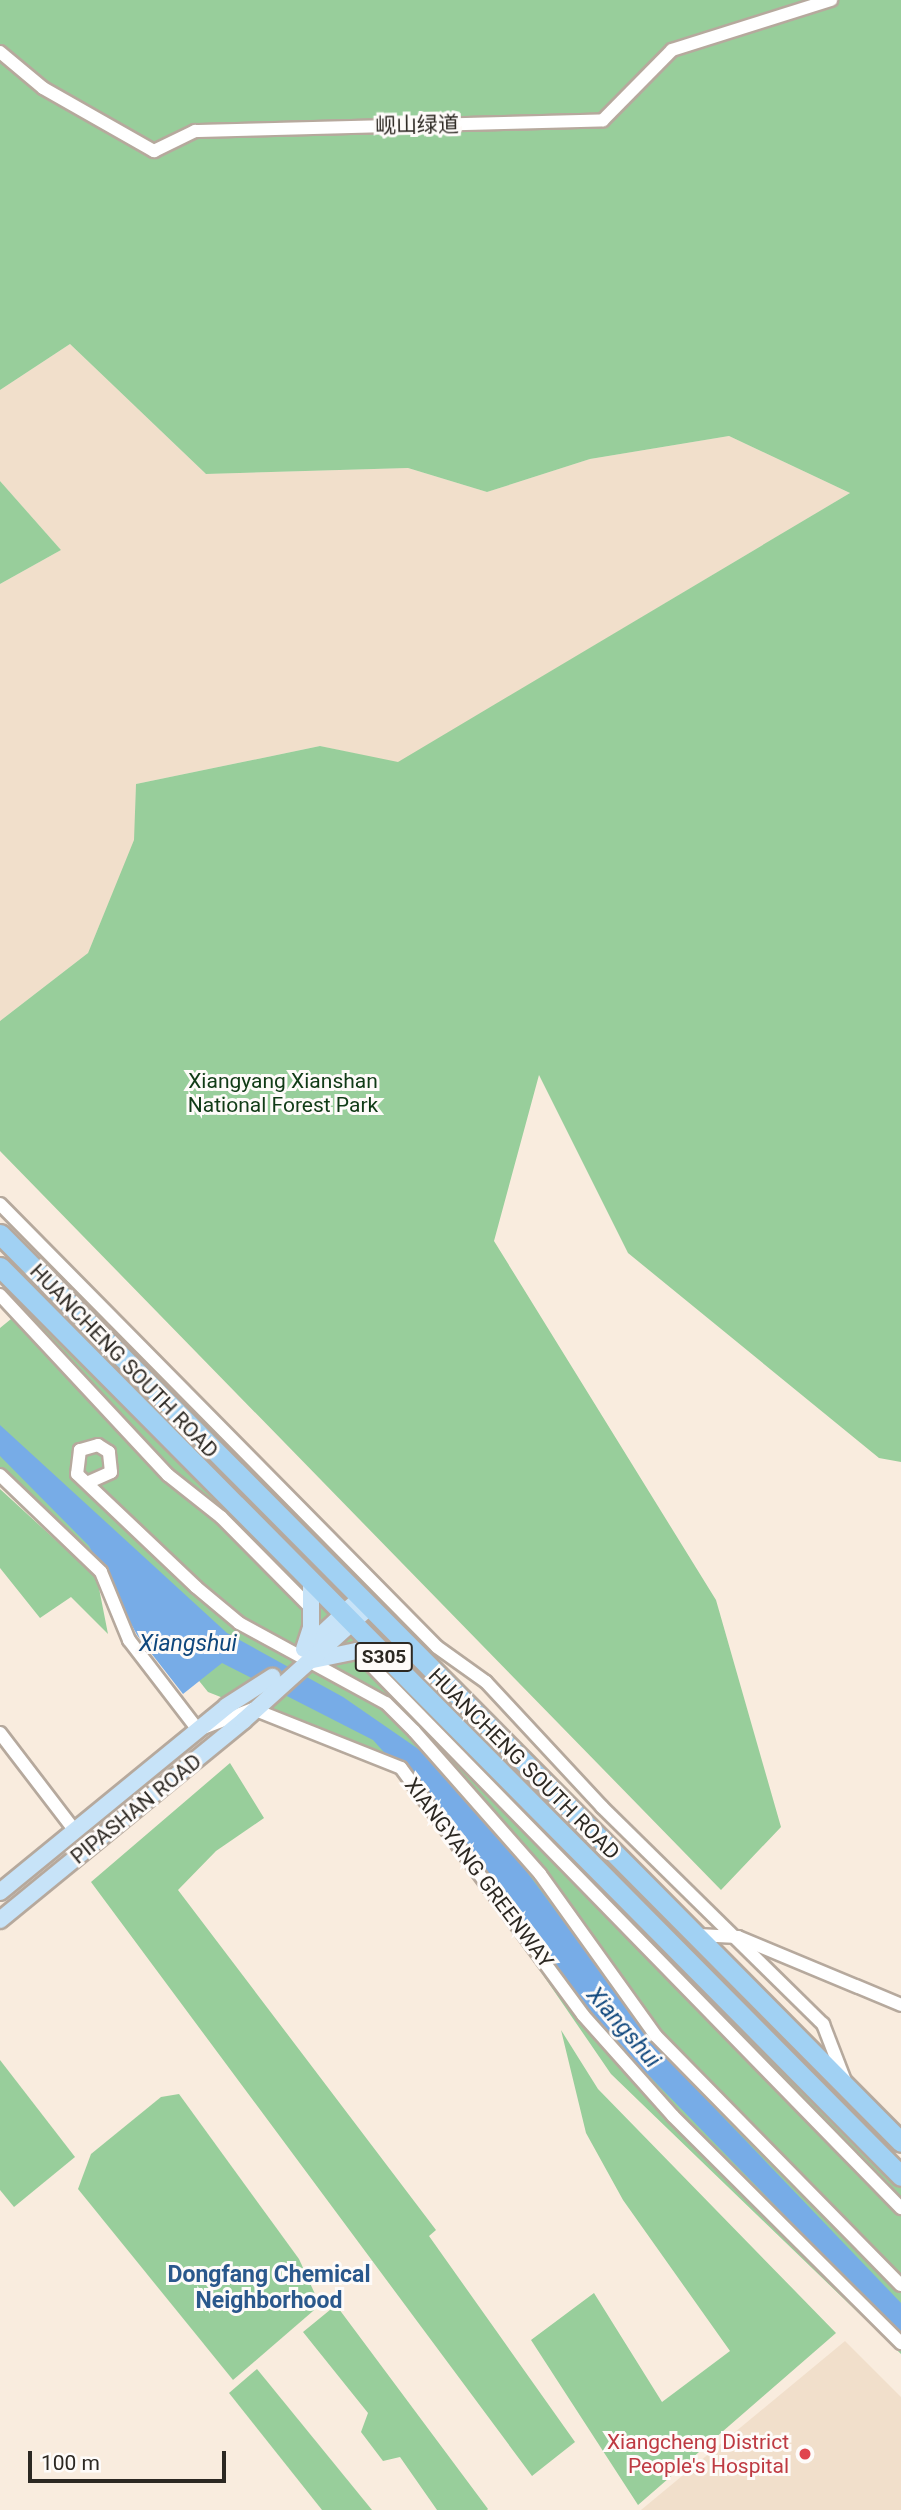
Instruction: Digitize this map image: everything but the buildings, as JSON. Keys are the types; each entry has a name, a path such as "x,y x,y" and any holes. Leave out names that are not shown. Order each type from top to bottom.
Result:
{"highway":[{"name":"HUANCHENG SOUTH ROAD","path":"0,1234 363,1604 697,1935 901,2143"},
{"name":"HUANCHENG SOUTH ROAD","path":"0,1267 901,2176"}],"main road":[{"path":"303,1658 308,1642 311,1583"},
{"path":"264,1690 363,1604"},
{"path":"303,1658 357,1651 384,1657"},
{"name":"PIPASHAN ROAD","path":"0,1892 198,1730 264,1690"},
{"name":"PIPASHAN ROAD","path":"0,1920 253,1709 264,1690"}],"street":[{"name":"岘山绿道","path":"0,52 43,88 154,151 195,131 603,120 672,50 831,0"},
{"path":"0,1204 437,1647 486,1682 602,1807 738,1937 823,2024 848,2088"},
{"path":"0,1295 160,1467 311,1608"},
{"name":"XIANGYANG GREENWAY","path":"89,1482 111,1472 104,1448 85,1446 75,1469 239,1623 386,1703 540,1874 656,2036 901,2285"},
{"path":"0,1475 101,1572 129,1640 198,1730 253,1709"},
{"path":"363,1604 379,1588"},
{"path":"357,1651 901,2208"},
{"name":"XIANGYANG GREENWAY","path":"253,1709 401,1768 583,2015 673,2116 901,2343"},
{"path":"0,1733 75,1831"},
{"path":"697,1935 738,1937 901,2004"}],"shaded area":[{"path":"70,344 206,474 408,468 487,492 590,459 729,436 850,493 398,763 320,746 136,784 135,840 88,953 0,1021 0,584 61,550 0,481 0,390"},
{"name":"Xiangcheng District People's Hospital","path":"845,2341 901,2397 901,2510 641,2510"}],"green space":[{"name":"Xiangyang Xianshan National Forest Park","path":"0,0 901,0 901,1462 879,1458 628,1253 539,1075 494,1241 716,1600 781,1827 721,1890 0,1151 0,1021 88,953 134,840 136,784 320,746 398,762 850,493 729,436 590,459 487,492 408,468 206,474 70,344 0,390"},
{"path":"0,481 61,550 0,584"},
{"path":"33,1301 901,2176 901,2354 611,2074 401,1768 208,1692 106,1565 0,1478 0,1328"},
{"path":"0,1489 97,1578 108,1634 71,1597 40,1618 0,1568"},
{"path":"230,1763 264,1818 216,1851 178,1890 436,2230 429,2236 575,2442 532,2476 91,1882"},
{"path":"561,2030 598,2089 836,2333 638,2505 531,2340 594,2293 662,2402 730,2351 623,2200 586,2133"},
{"path":"0,2060 75,2157 14,2207 0,2190"},
{"path":"179,2094 299,2259 320,2305 233,2380 78,2189 91,2154 161,2097"},
{"path":"336,2305 487,2510 437,2510 400,2457 383,2461 361,2432 368,2413 303,2332"},
{"path":"257,2369 372,2510 322,2510 229,2393"}],"water":[{"name":"Xiangshui","path":"0,1425 227,1633 343,1697 427,1755 485,1815 657,2048 901,2303 901,2335 587,2012 466,1843 373,1740 222,1663 183,1694 137,1635 89,1546 0,1456"}],"place":[{"name":"Xiangcheng District People's Hospital","path":"805,2454"}],"district":[{"name":"Dongfang Chemical Neighborhood","path":"269,2288"}]}
